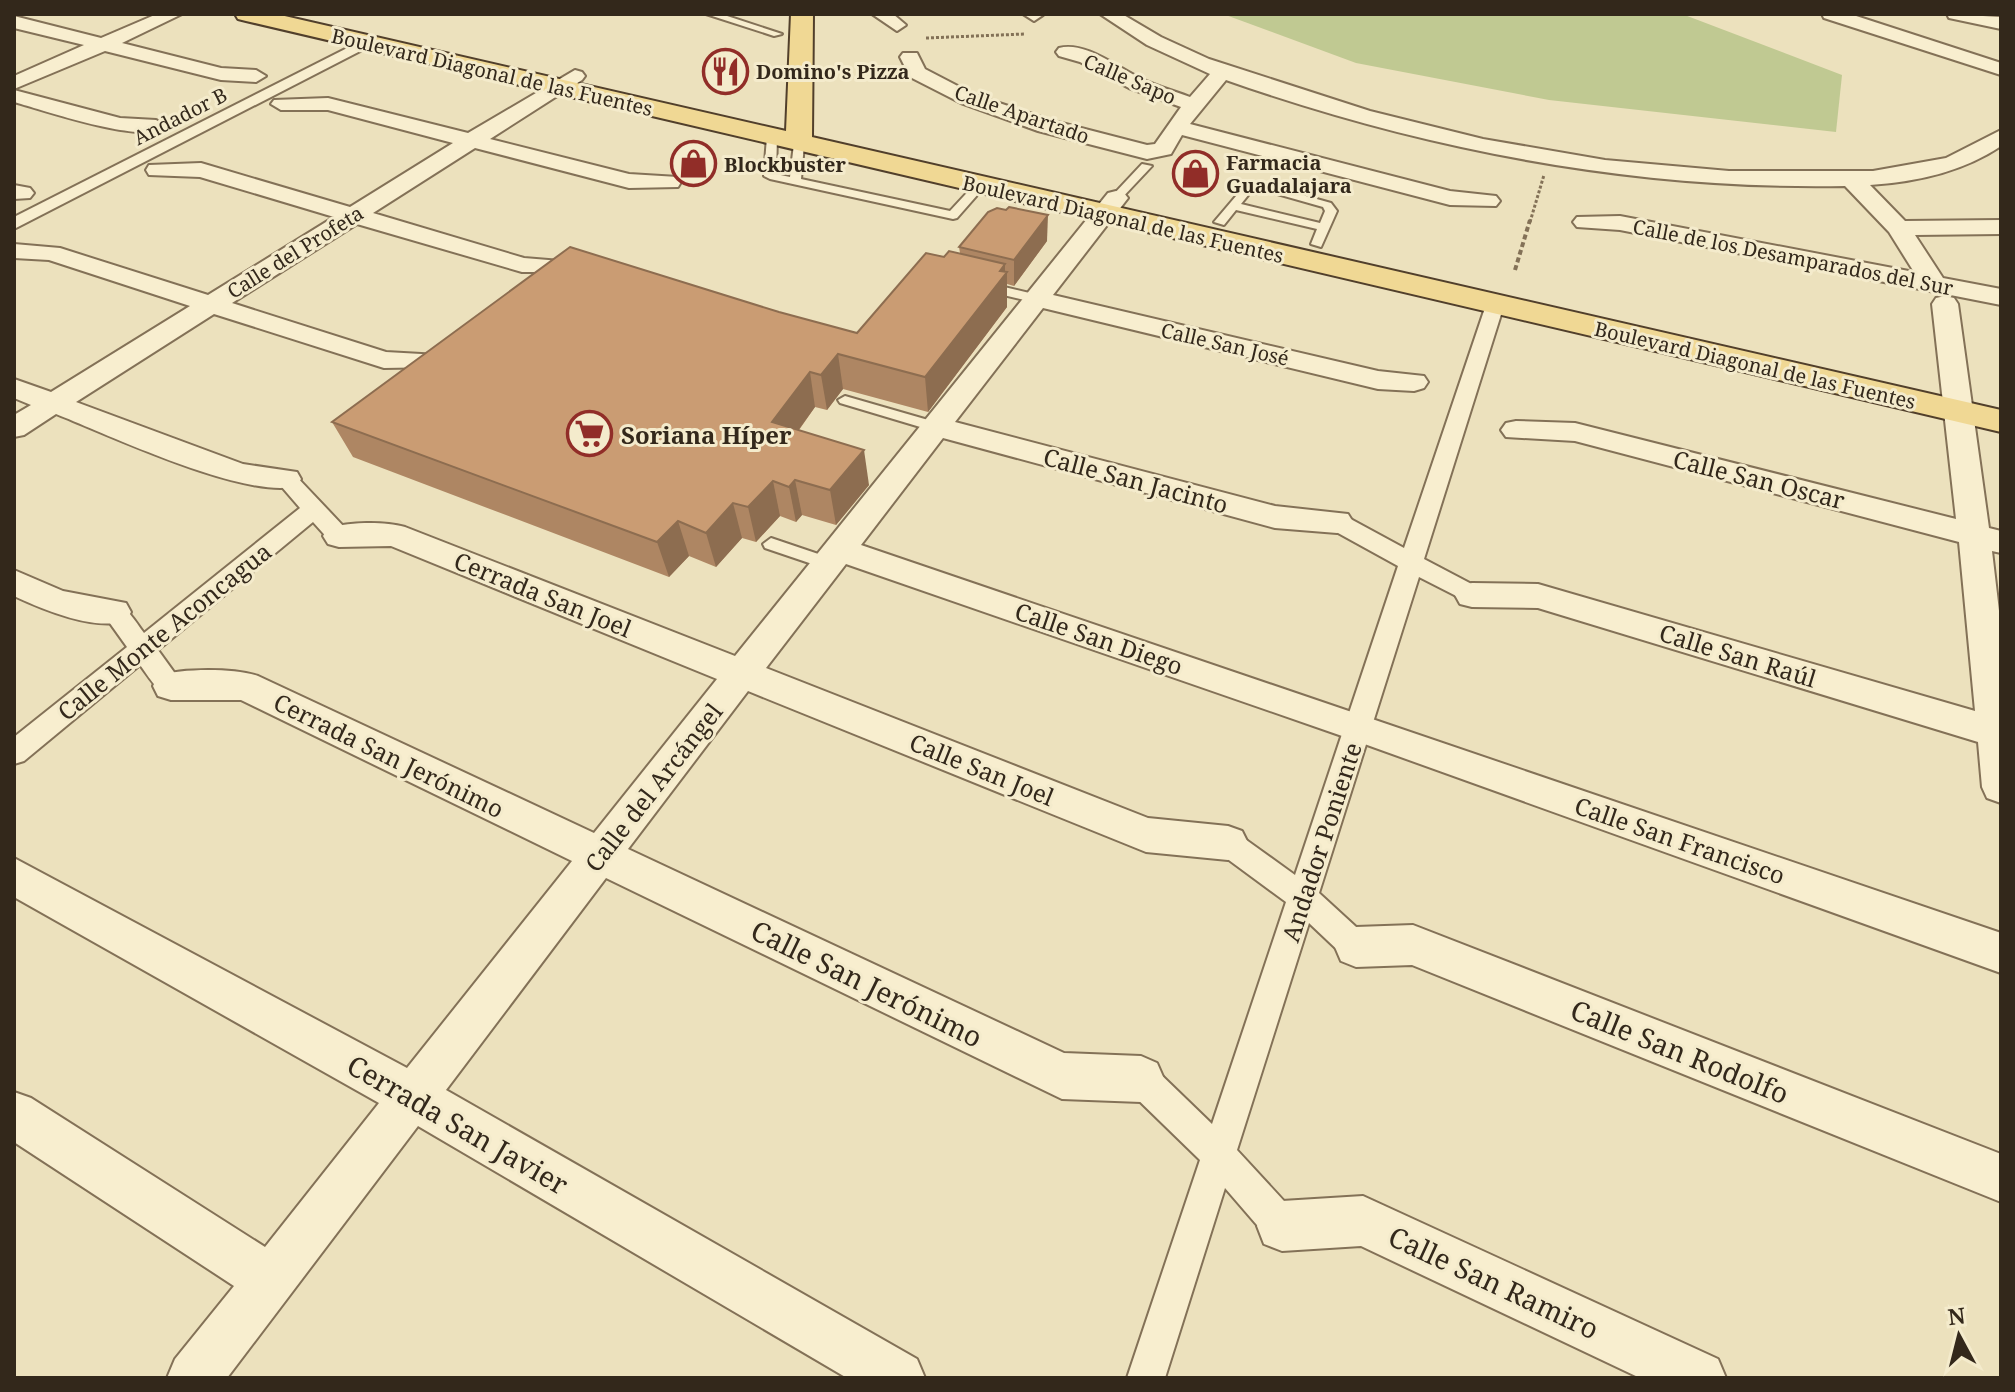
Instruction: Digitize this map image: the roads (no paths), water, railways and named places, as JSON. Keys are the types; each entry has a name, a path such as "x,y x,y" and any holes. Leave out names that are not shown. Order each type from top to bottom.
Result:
{"main road":[{"name":"Boulevard Diagonal de las Fuentes","path":"246,14 365,43 784,127 1110,206 1495,305 1959,401 2001,399"},
{"name":"Boulevard Diagonal de las Fuentes","path":"303,14 566,82"},
{"path":"784,127 802,14"},
{"path":"776,63 777,24"},
{"name":"Boulevard Diagonal de las Fuentes","path":"784,127 980,185 1110,206 1226,214 1320,235 1959,401 2001,421"}],"street":[{"path":"14,83 173,14"},
{"path":"1109,14 1156,42 1223,71 1401,127 1548,160 1678,176 1851,179 1930,169 1997,144"},
{"path":"1831,14 2001,69"},
{"path":"1956,14 2001,23"},
{"path":"14,22 221,74 256,76"},
{"name":"Andador B","path":"14,224 153,163 276,98 365,43"},
{"name":"Calle Sapo","path":"1066,52 1087,58 1136,84 1194,105"},
{"name":"Calle Apartado","path":"910,57 917,73 968,99 1147,159"},
{"path":"1147,159 1163,149 1176,127 1223,71"},
{"name":"Calle del Profeta","path":"14,428 566,82"},
{"path":"14,96 119,124 156,126"},
{"path":"276,98 328,104 629,181 670,182"},
{"path":"1176,127 1450,198 1488,201"},
{"path":"153,163 201,170 522,265 564,267"},
{"path":"1851,179 1899,228 1939,293 1987,538 2001,787"},
{"name":"Calle del Arcángel","path":"194,1378 1110,206"},
{"name":"Calle de los Desamparados del Sur","path":"1585,222 1620,223 1939,293 2001,297"},
{"path":"1899,228 2001,227"},
{"path":"14,251 51,253 384,360 429,361"},
{"name":"Calle San José","path":"1037,299 1378,380 1414,382"},
{"name":"Andador Poniente","path":"1146,1378 1495,305"},
{"path":"14,388 239,474 286,479 339,536"},
{"name":"Calle San Jacinto","path":"937,427 1275,517 1337,522"},
{"name":"Calle San Oscar","path":"1516,430 1575,432 1987,538"},
{"name":"Calle Monte Aconcagua","path":"14,753 314,509"},
{"path":"1337,522 1472,595"},
{"name":"Cerrada San Joel","path":"339,536 394,535 742,673"},
{"name":"Calle San Diego","path":"835,557 1358,727"},
{"path":"14,582 57,602 114,612 171,686"},
{"name":"Calle San Raúl","path":"1472,595 1538,596 1998,733"},
{"name":"Calle San Joel","path":"742,673 1146,835 1228,843"},
{"name":"Cerrada San Jerónimo","path":"171,686 245,686 600,855"},
{"name":"Calle San Francisco","path":"1358,727 2001,953"},
{"path":"1228,843 1302,897 1356,947"},
{"name":"Calle San Jerónimo","path":"600,855 1062,1076 1141,1079"},
{"name":"Cerrada San Javier","path":"14,876 412,1096 898,1378"},
{"name":"Calle San Rodolfo","path":"1356,947 1413,945 2001,1178"},
{"path":"1141,1079 1219,1155 1282,1226"},
{"path":"14,1115 269,1279"},
{"name":"Calle San Ramiro","path":"1282,1226 1363,1221 1699,1378"}],"lane":[{"path":"711,14 777,24"},
{"path":"784,127 770,176 953,215 980,185"},
{"path":"784,127 795,181"},
{"path":"1110,206 1147,159"},
{"path":"1226,214 1246,191 1270,189 1327,205 1331,211 1320,235"},
{"path":"965,281 1037,299"},
{"path":"845,400 937,427"},
{"path":"771,544 835,557"}],"place":[{"name":"Domino's Pizza","path":"725,71"},
{"name":"Blockbuster","path":"693,164"},
{"name":"Farmacia Guadalajara","path":"1195,174"},
{"name":"Soriana Híper","path":"590,434"}]}
